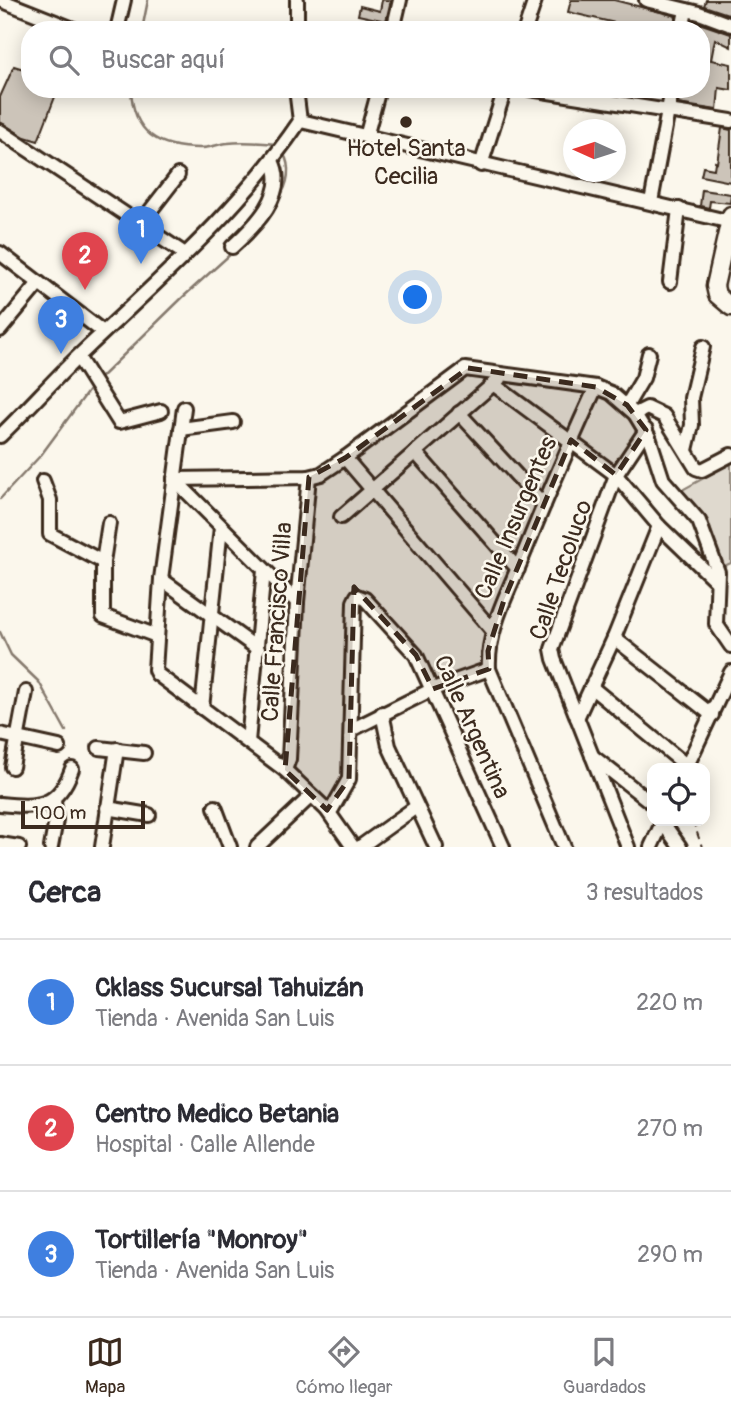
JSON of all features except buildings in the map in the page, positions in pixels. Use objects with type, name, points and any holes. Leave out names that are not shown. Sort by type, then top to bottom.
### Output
[{"type":"main road","points":[[730,219],[715,286],[717,295],[731,307]]},
{"type":"street","points":[[0,0],[53,21]]},
{"type":"street","points":[[119,21],[124,0]]},
{"type":"street","points":[[297,0],[297,21]]},
{"type":"street","points":[[395,21],[400,0]]},
{"type":"street","points":[[528,21],[535,0]]},
{"type":"street","points":[[646,0],[731,25]]},
{"type":"street","points":[[684,21],[686,10]]},
{"type":"street","points":[[2,430],[185,254],[274,160],[301,121],[297,98]]},
{"type":"street","points":[[366,137],[377,98]]},
{"type":"street","points":[[481,165],[502,98]]},
{"type":"street","points":[[586,98],[731,121]]},
{"type":"street","points":[[651,202],[670,98]]},
{"type":"street","points":[[301,121],[481,165],[730,219]]},
{"type":"street","points":[[0,131],[185,254]]},
{"type":"street","points":[[232,247],[245,236],[274,198],[277,171],[274,160]]},
{"type":"street","points":[[139,224],[178,175]]},
{"type":"street","points":[[670,282],[679,209]]},
{"type":"street","points":[[0,253],[103,332]]},
{"type":"street","points":[[0,330],[39,282]]},
{"type":"street","points":[[686,450],[692,425],[691,398],[703,347]]},
{"type":"street","points":[[631,409],[649,354]]},
{"type":"street","points":[[78,356],[119,422],[162,411]]},
{"type":"street","points":[[174,479],[309,477],[321,474],[465,369],[596,387],[611,393],[631,409],[646,430],[663,480],[699,521],[718,572],[716,624],[731,646]]},
{"type":"street","points":[[341,517],[505,373]]},
{"type":"street","points":[[493,384],[616,475],[659,526],[718,582]]},
{"type":"street","name":"Calle Insurgentes","points":[[489,669],[488,651],[493,631],[571,440],[596,387]]},
{"type":"street","points":[[184,408],[161,579],[157,674],[285,770],[327,810],[354,847]]},
{"type":"street","points":[[631,409],[647,408],[663,416],[696,468],[702,470],[731,455]]},
{"type":"street","points":[[459,414],[544,505]]},
{"type":"street","points":[[181,429],[233,422]]},
{"type":"street","name":"Calle Tecoluco","points":[[628,847],[552,649],[616,475],[646,430]]},
{"type":"street","points":[[416,453],[518,569]]},
{"type":"street","points":[[345,458],[493,631]]},
{"type":"street","name":"Calle Francisco Villa","points":[[285,770],[289,759],[297,602],[309,477]]},
{"type":"street","points":[[174,479],[297,602]]},
{"type":"street","points":[[43,481],[50,500],[50,534],[103,562]]},
{"type":"street","points":[[109,523],[103,562],[103,616],[157,636]]},
{"type":"street","points":[[577,718],[614,638],[659,526]]},
{"type":"street","points":[[202,708],[221,527]]},
{"type":"street","points":[[248,743],[264,570]]},
{"type":"street","points":[[161,579],[258,649]]},
{"type":"street","name":"Calle Argentina","points":[[351,730],[354,602],[357,596],[365,598],[416,655],[503,847]]},
{"type":"street","points":[[614,638],[712,715]]},
{"type":"street","points":[[327,810],[332,808],[349,779],[351,730],[433,690],[489,669],[564,847]]},
{"type":"street","points":[[689,763],[731,673]]},
{"type":"street","points":[[591,687],[682,763]]},
{"type":"street","points":[[12,767],[26,692]]},
{"type":"street","points":[[382,713],[389,746],[436,847]]},
{"type":"street","points":[[0,734],[59,747]]},
{"type":"street","points":[[99,748],[144,753]]},
{"type":"street","points":[[102,847],[117,749]]},
{"type":"street","points":[[592,756],[647,799]]},
{"type":"street","points":[[0,804],[29,807],[54,800],[66,786],[72,769]]},
{"type":"street","points":[[264,845],[311,796]]},
{"type":"street","points":[[51,847],[56,820],[54,800]]},
{"type":"street","points":[[215,807],[230,847]]},
{"type":"street","points":[[360,847],[416,807]]},
{"type":"street","points":[[107,808],[149,815]]},
{"type":"street","points":[[651,847],[661,826]]},
{"type":"street","points":[[666,826],[680,847]]},
{"type":"street","points":[[0,844],[19,847]]},
{"type":"path","points":[[696,826],[702,847]]},
{"type":"highlighted area","points":[[468,368],[596,387],[627,405],[646,430],[616,475],[571,440],[504,600],[488,651],[489,669],[433,689],[416,655],[354,587],[349,779],[327,810],[285,770],[309,477],[345,458]]},
{"type":"shaded area","points":[[731,463],[731,563],[722,567],[708,520],[682,490]]},
{"type":"waterway","points":[[144,21],[148,0]]},
{"type":"waterway","points":[[132,98],[137,117],[143,127],[160,141],[172,145],[200,148],[234,142],[277,144]]},
{"type":"waterway","points":[[279,198],[288,176],[283,153]]},
{"type":"waterway","points":[[99,379],[234,251]]},
{"type":"waterway","points":[[0,499],[41,455],[92,386]]},
{"type":"waterway","points":[[0,632],[11,655],[39,682],[66,731]]},
{"type":"place","name":"Hotel Santa Cecilia","points":[[406,122]]},
{"type":"place","name":"Cklass Sucursal Tahuizán","points":[[141,264]]},
{"type":"place","name":"Centro Medico Betania","points":[[85,290]]},
{"type":"place","name":"Tortillería \"Monroy\"","points":[[61,354]]}]
